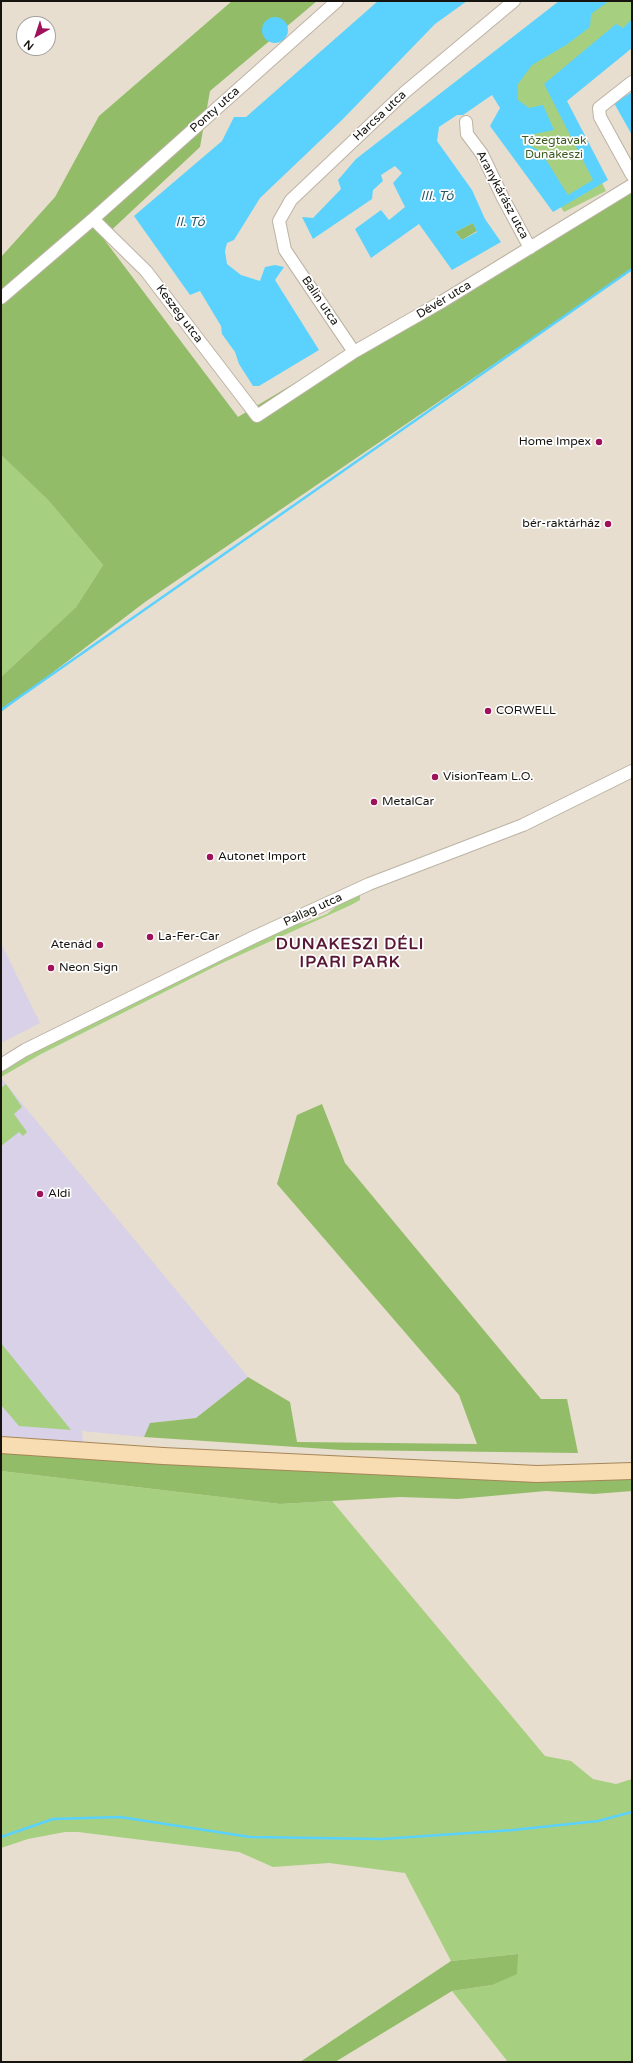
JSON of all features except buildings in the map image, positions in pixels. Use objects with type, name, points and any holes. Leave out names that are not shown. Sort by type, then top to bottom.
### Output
[{"type":"main road","points":[[3,1444],[163,1456],[530,1474],[632,1472]]},
{"type":"street","name":"Ponty utca","points":[[1,298],[94,219],[337,1]]},
{"type":"street","name":"Harcsa utca","points":[[285,250],[279,221],[292,200],[405,92],[514,1]]},
{"type":"street","points":[[632,82],[599,108],[600,118],[632,175]]},
{"type":"street","name":"Aranykárász utca","points":[[466,122],[466,134],[482,154],[503,198],[530,248]]},
{"type":"street","name":"Dévér utca","points":[[257,416],[354,352],[530,248],[632,185]]},
{"type":"street","name":"Keszeg utca","points":[[94,219],[146,271],[257,416]]},
{"type":"street","name":"Balin utca","points":[[285,250],[354,352]]},
{"type":"street","name":"Pallag utca","points":[[1,1064],[25,1050],[254,937],[369,884],[523,825],[632,771]]},
{"type":"shaded area","points":[[1,943],[40,1023],[1,1043]]},
{"type":"shaded area","points":[[1,1078],[248,1377],[196,1418],[151,1423],[144,1437],[82,1431],[84,1455],[1,1451]]},
{"type":"green space","points":[[232,1],[317,1],[210,91],[200,147],[103,238],[238,417],[632,181],[632,270],[145,602],[1,712],[1,677],[76,607],[103,565],[48,500],[1,455],[1,257],[55,197],[99,116]]},
{"type":"green space","name":"Tőzegtavak Dunakeszi","points":[[596,1],[632,1],[632,27],[554,86],[606,191],[564,212],[516,139],[499,74]]},
{"type":"green space","points":[[473,223],[477,231],[462,240],[455,232]]},
{"type":"green space","points":[[1,455],[48,500],[103,565],[76,607],[1,677]]},
{"type":"green space","points":[[360,895],[360,900],[351,905],[220,964],[41,1054],[1,1077],[1,1071],[50,1043],[285,927],[307,922],[327,914],[344,900]]},
{"type":"green space","points":[[6,1084],[22,1107],[14,1114],[27,1132],[23,1136],[19,1132],[1,1146],[1,1088]]},
{"type":"green space","points":[[322,1104],[345,1163],[541,1399],[567,1399],[578,1453],[342,1450],[144,1437],[150,1423],[196,1418],[248,1377],[290,1402],[297,1442],[477,1444],[459,1395],[277,1184],[297,1115]]},
{"type":"green space","points":[[1,1343],[71,1430],[19,1426],[1,1405]]},
{"type":"green space","points":[[1,1451],[632,1474],[632,1491],[594,1494],[546,1491],[458,1499],[400,1497],[280,1504],[1,1471]]},
{"type":"green space","points":[[1,1471],[280,1504],[332,1501],[545,1756],[571,1761],[593,1779],[616,1784],[632,1779],[632,2062],[508,2062],[452,1991],[492,1985],[518,1954],[451,1961],[405,1873],[329,1863],[273,1867],[239,1852],[78,1832],[65,1832],[28,1839],[1,1848]]},
{"type":"green space","points":[[518,1954],[517,1974],[492,1985],[452,1991],[335,2062],[300,2062],[451,1961]]},
{"type":"water","name":"II. Tó","points":[[378,1],[467,1],[435,24],[343,119],[260,198],[234,240],[227,243],[225,251],[227,264],[241,275],[260,281],[265,267],[275,265],[284,267],[275,280],[319,350],[259,386],[253,386],[239,364],[235,352],[222,334],[221,326],[200,291],[190,295],[134,216],[222,141],[234,117],[246,117]]},
{"type":"water","name":"III. Tó","points":[[559,1],[609,1],[591,14],[590,27],[566,45],[532,65],[518,84],[518,100],[529,108],[543,105],[554,130],[534,134],[526,143],[541,152],[568,195],[593,180],[544,84],[616,24],[623,28],[632,19],[632,48],[567,101],[608,180],[553,212],[490,126],[500,108],[492,95],[463,115],[457,115],[439,127],[437,141],[472,190],[485,219],[501,242],[452,270],[419,224],[371,258],[355,229],[381,210],[389,220],[405,207],[393,183],[402,173],[395,166],[381,175],[383,181],[373,190],[372,199],[313,239],[302,217],[313,218],[341,189],[338,180],[356,159]],"holes":[[[473,223],[477,232],[462,240],[455,232]]]},
{"type":"water","points":[[275,17],[284,21],[288,30],[284,39],[275,43],[266,39],[262,30],[266,21]]},
{"type":"water","points":[[632,92],[632,135],[614,103]]},
{"type":"waterway","points":[[1,710],[632,269]]},
{"type":"waterway","points":[[1,1837],[53,1819],[120,1817],[250,1837],[382,1839],[513,1830],[598,1821],[632,1812]]},
{"type":"place","name":"Home Impex","points":[[599,442]]},
{"type":"place","name":"bér-raktárház","points":[[608,524]]},
{"type":"place","name":"CORWELL","points":[[488,711]]},
{"type":"place","name":"VisionTeam L.O.","points":[[435,777]]},
{"type":"place","name":"MetalCar","points":[[374,802]]},
{"type":"place","name":"Autonet Import","points":[[210,857]]},
{"type":"place","name":"La-Fer-Car","points":[[150,937]]},
{"type":"place","name":"Atenád","points":[[100,945]]},
{"type":"place","name":"Neon Sign","points":[[51,968]]},
{"type":"place","name":"Aldi","points":[[40,1194]]},
{"type":"district","name":"DUNAKESZI DÉLI IPARI PARK","points":[[350,954]]}]
